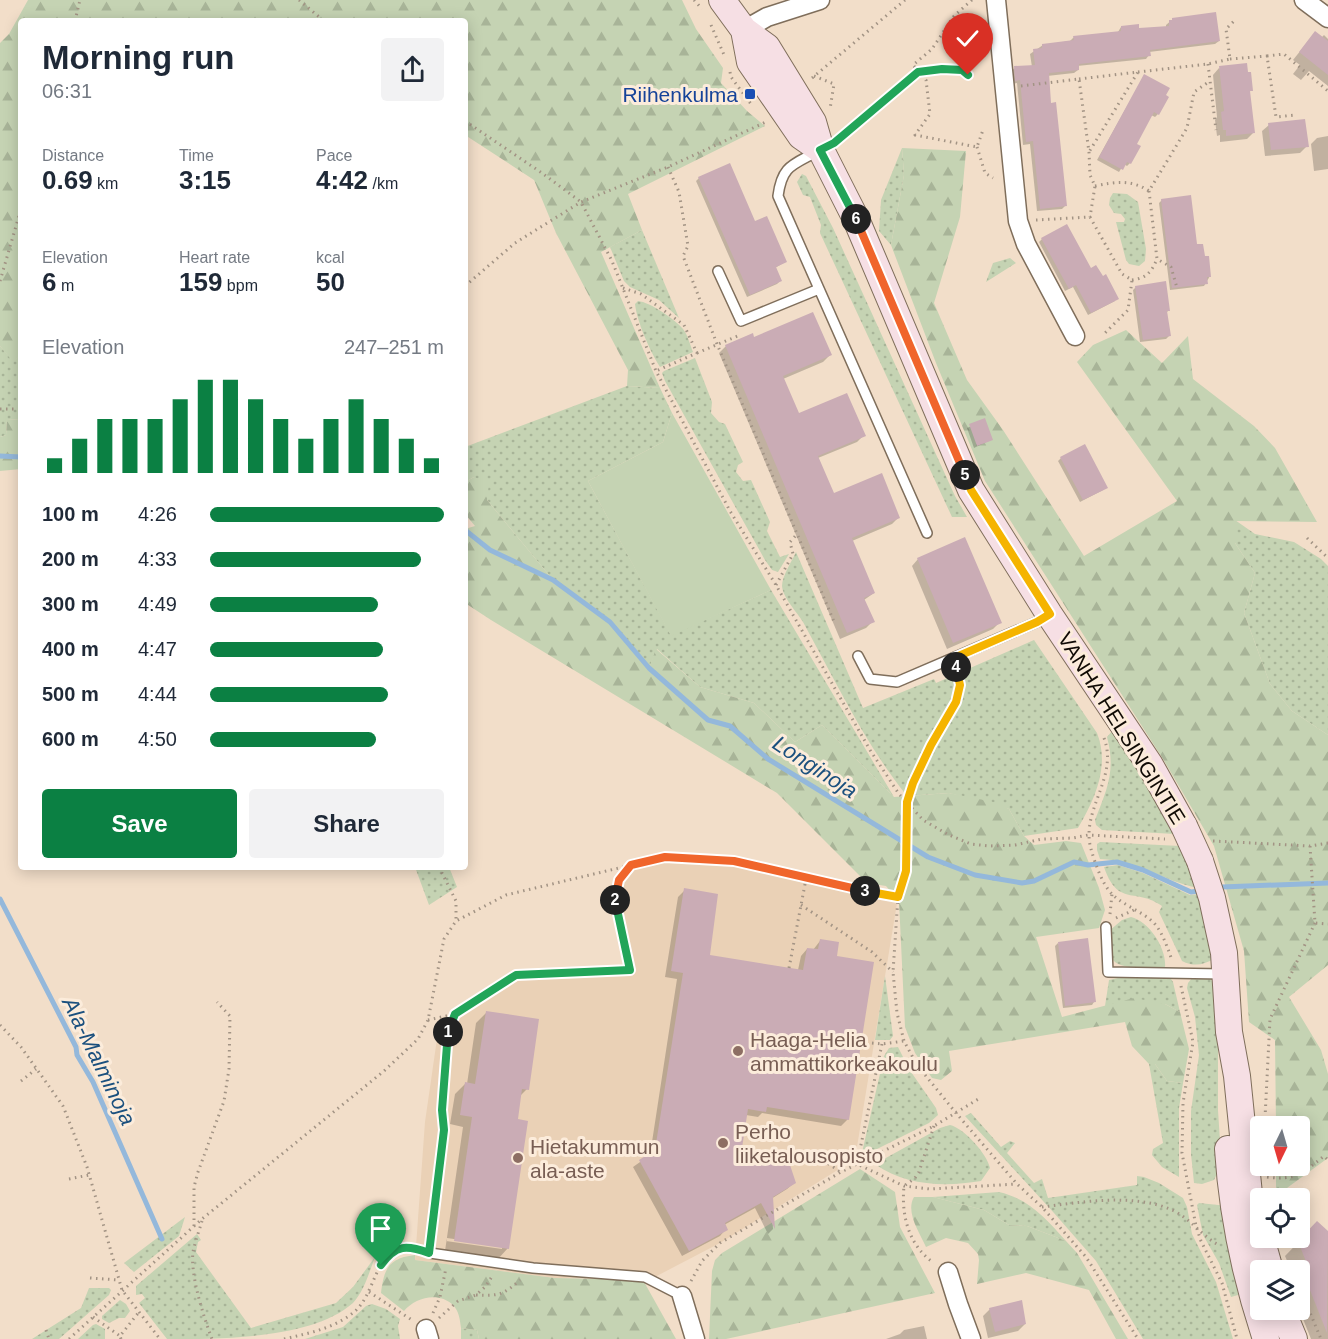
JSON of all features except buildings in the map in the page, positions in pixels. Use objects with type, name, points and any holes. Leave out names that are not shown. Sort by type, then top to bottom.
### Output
[{"type":"main road","name":"VANHA HELSINGINTIE","points":[[722,0],[744,30],[750,62],[801,136],[820,150],[856,219],[971,490],[1150,765],[1184,826],[1200,861],[1219,925],[1227,974],[1229,1032],[1237,1076],[1250,1198]]},
{"type":"main road","name":"VANHA HELSINGINTIE","points":[[1229,1032],[1223,1077],[1231,1193],[1241,1254],[1266,1339]]},
{"type":"main road","points":[[1286,1320],[1293,1339]]},
{"type":"street","points":[[744,30],[767,17],[820,0]]},
{"type":"street","points":[[996,0],[1018,221],[1026,244],[1075,336]]},
{"type":"street","points":[[1304,0],[1328,18]]},
{"type":"street","points":[[948,1272],[971,1339]]},
{"type":"street","points":[[682,1296],[695,1339]]},
{"type":"lane","points":[[820,150],[786,169],[780,178],[778,196],[927,533]]},
{"type":"lane","points":[[718,271],[741,321],[819,289]]},
{"type":"lane","points":[[858,656],[870,679],[897,682],[1037,622],[1050,614]]},
{"type":"lane","points":[[1106,927],[1108,972],[1227,974]]},
{"type":"lane","points":[[429,1253],[532,1268],[645,1277],[682,1296]]},
{"type":"path","points":[[76,18],[80,0]]},
{"type":"path","points":[[298,0],[320,18]]},
{"type":"path","points":[[808,81],[905,0]]},
{"type":"path","points":[[972,0],[954,16],[932,50],[913,65],[926,80],[930,114],[915,135],[977,147]]},
{"type":"path","points":[[1230,59],[1226,29],[1236,19]]},
{"type":"path","points":[[1003,88],[1284,54],[1328,91]]},
{"type":"path","points":[[1267,56],[1276,117],[1295,115]]},
{"type":"path","points":[[1208,64],[1216,130]]},
{"type":"path","points":[[820,150],[834,143],[918,72],[942,69],[962,70],[968,75]]},
{"type":"path","points":[[1089,152],[1138,72]]},
{"type":"path","points":[[814,76],[834,84],[830,111],[827,115]]},
{"type":"path","points":[[1079,80],[1090,175],[1095,186],[1090,217],[1122,274],[1132,280],[1145,278],[1153,269],[1157,259],[1149,191],[1187,128],[1194,92],[1210,81]]},
{"type":"path","points":[[468,283],[515,243],[581,202],[668,167],[770,119]]},
{"type":"path","points":[[468,123],[542,172],[581,202],[612,261],[656,371],[730,511],[776,585],[870,750],[899,794],[923,820],[971,844],[1015,845],[1042,839],[1088,835]]},
{"type":"path","points":[[982,130],[977,147],[985,173],[993,178]]},
{"type":"path","points":[[668,167],[679,192],[688,246],[682,256],[835,624]]},
{"type":"path","points":[[1095,186],[1122,181],[1140,185],[1149,191]]},
{"type":"path","points":[[1018,221],[1090,217]]},
{"type":"path","points":[[0,281],[18,218]]},
{"type":"path","points":[[0,256],[6,255]]},
{"type":"path","points":[[1157,259],[1171,267],[1178,288]]},
{"type":"path","points":[[1103,335],[1128,310],[1132,280]]},
{"type":"path","points":[[623,288],[641,294],[684,325],[697,353]]},
{"type":"path","points":[[656,371],[727,341]]},
{"type":"path","points":[[0,409],[18,409]]},
{"type":"path","points":[[776,585],[793,554],[790,542],[797,534]]},
{"type":"path","points":[[1307,538],[1328,558]]},
{"type":"path","points":[[954,658],[960,685],[956,702],[931,745],[913,783],[907,802],[906,871],[898,897],[893,972],[897,1013],[904,1041],[917,1065],[956,1113],[1017,1184],[1042,1207],[1086,1257],[1138,1339]]},
{"type":"path","points":[[1101,732],[1106,742],[1107,771],[1090,816],[1088,835],[1091,851],[1103,880],[1112,894],[1155,925],[1163,935],[1177,973],[1193,1042],[1183,1102],[1182,1153],[1196,1226],[1222,1283],[1237,1339]]},
{"type":"path","points":[[1265,1116],[1270,1019],[1315,923],[1310,846]]},
{"type":"path","points":[[69,1339],[202,1219],[384,1071],[418,1039],[428,1020],[444,939],[456,921],[506,895],[665,857],[734,861],[806,879],[898,897]]},
{"type":"path","points":[[428,1020],[455,1014],[516,975],[630,970],[614,898],[619,880],[631,865]]},
{"type":"path","points":[[440,870],[456,901],[456,921]]},
{"type":"path","points":[[789,968],[806,879]]},
{"type":"path","points":[[1106,927],[1111,911],[1112,894]]},
{"type":"path","points":[[801,905],[872,952],[893,972]]},
{"type":"path","points":[[1106,927],[1120,915],[1135,909]]},
{"type":"path","points":[[1315,923],[1328,924]]},
{"type":"path","points":[[194,1226],[194,1188],[224,1101],[228,1069],[231,1016],[217,1002]]},
{"type":"path","points":[[284,1339],[324,1329],[356,1310],[369,1292],[381,1265],[397,1248],[414,1248],[429,1253],[444,1130],[442,1110],[448,1034],[455,1014]]},
{"type":"path","points":[[0,1025],[21,1047],[63,1106],[89,1175],[123,1290],[160,1339]]},
{"type":"path","points":[[872,1043],[904,1041]]},
{"type":"path","points":[[857,1164],[882,1044]]},
{"type":"path","points":[[21,1082],[36,1068]]},
{"type":"path","points":[[682,1296],[702,1261],[720,1243],[841,1172],[934,1126],[980,1098]]},
{"type":"path","points":[[934,1126],[919,1172],[904,1186],[903,1199],[906,1226],[922,1255],[948,1272]]},
{"type":"path","points":[[1310,1167],[1324,1156],[1328,1160]]},
{"type":"path","points":[[818,1157],[841,1172]]},
{"type":"path","points":[[857,1164],[904,1186],[930,1189],[1017,1184]]},
{"type":"path","points":[[69,1179],[89,1175]]},
{"type":"path","points":[[1263,1176],[1285,1180],[1295,1176]]},
{"type":"path","points":[[1042,1207],[1108,1199],[1155,1205],[1173,1210],[1196,1226]]},
{"type":"path","points":[[202,1219],[193,1252],[193,1262],[201,1310],[212,1339]]},
{"type":"path","points":[[428,1334],[440,1297],[446,1269],[445,1256]]},
{"type":"path","points":[[476,1295],[504,1264]]},
{"type":"path","points":[[428,1334],[458,1300],[476,1295],[497,1296],[505,1293],[532,1268]]},
{"type":"path","points":[[90,1278],[119,1280]]},
{"type":"path","points":[[369,1292],[428,1334]]},
{"type":"path","points":[[1310,1311],[1322,1339]]},
{"type":"path","points":[[93,1317],[121,1337],[139,1312]]},
{"type":"path","points":[[46,1330],[49,1339]]},
{"type":"shaded area","points":[[665,857],[734,861],[806,879],[898,897],[856,1153],[852,1161],[720,1243],[651,1279],[555,1278],[415,1260],[425,1122],[440,1018],[455,1014],[516,975],[630,970],[614,898],[619,880],[631,865]]},
{"type":"green space","points":[[28,0],[682,0],[696,29],[723,68],[721,83],[747,111],[765,126],[628,194],[642,230],[601,252],[660,388],[627,386],[628,370],[556,233],[534,180],[468,137],[468,18],[18,18],[18,358],[13,362],[0,346],[0,43],[9,34]]},
{"type":"green space","points":[[902,148],[904,175],[891,245],[879,231],[881,200]]},
{"type":"green space","points":[[902,148],[966,151],[960,217],[934,303],[967,380],[1003,430],[1084,556],[1177,501],[1077,362],[1093,345],[1126,330],[1162,363],[1188,336],[1193,379],[1254,426],[1275,448],[1317,522],[1235,521],[1235,543],[1255,573],[1244,613],[1270,684],[1292,711],[1328,735],[1328,965],[1289,997],[1321,1050],[1328,1074],[1328,1158],[1310,1171],[1310,1116],[1276,1116],[1275,1040],[1249,1022],[1244,951],[1214,846],[1163,759],[985,481],[936,363],[891,245],[904,175]]},
{"type":"green space","points":[[802,174],[806,176],[833,228],[955,496],[967,517],[952,517],[820,233],[821,225],[810,197],[803,195],[797,182]]},
{"type":"green space","points":[[1113,193],[1127,194],[1138,202],[1146,249],[1145,261],[1139,266],[1129,264],[1126,260],[1116,222],[1124,222],[1125,219],[1121,214],[1114,213],[1109,205]]},
{"type":"green space","points":[[642,230],[679,318],[659,300],[630,287],[624,281],[610,247]]},
{"type":"green space","points":[[1010,258],[1016,263],[986,282],[993,263]]},
{"type":"green space","points":[[638,301],[656,308],[680,325],[693,352],[660,367],[641,328],[635,304]]},
{"type":"green space","points":[[0,346],[13,361],[18,357],[18,419],[7,420],[6,435],[0,437]]},
{"type":"green space","points":[[695,358],[712,402],[711,413],[719,422],[725,424],[743,462],[738,465],[736,472],[743,481],[751,480],[770,522],[767,531],[780,557],[789,554],[778,572],[772,570],[765,560],[665,381],[662,373],[664,371]]},
{"type":"green space","points":[[627,386],[660,388],[672,413],[663,442],[588,481],[671,635],[771,590],[894,797],[822,725],[795,742],[754,703],[700,687],[657,649],[649,668],[610,622],[553,580],[487,500],[474,477],[468,480],[468,446]]},
{"type":"green space","points":[[672,413],[771,590],[671,636],[588,481],[663,442]]},
{"type":"green space","points":[[18,419],[18,469],[0,471],[0,437],[6,435],[7,420]]},
{"type":"green space","points":[[474,477],[489,483],[487,500],[553,580],[610,622],[649,668],[656,649],[700,687],[754,703],[795,742],[822,725],[894,797],[949,793],[993,802],[1009,809],[1024,836],[1034,845],[1066,841],[1081,843],[1105,910],[1099,928],[1036,937],[1062,1017],[1134,998],[1165,1004],[1180,1012],[1189,1049],[1183,1083],[1167,1081],[1155,1064],[1149,1064],[1132,1046],[1125,1022],[949,1051],[952,1071],[941,1080],[932,1078],[915,1053],[905,1027],[899,901],[886,886],[867,883],[777,793],[468,605],[468,528],[475,526],[468,518],[468,480]]},
{"type":"green space","points":[[1235,520],[1255,534],[1294,542],[1328,566],[1328,735],[1292,711],[1270,684],[1244,613],[1255,573],[1235,543]]},
{"type":"green space","points":[[796,552],[863,708],[934,679],[936,683],[1034,640],[1097,733],[1101,745],[1099,782],[1078,828],[1024,836],[1009,809],[949,793],[907,796],[864,733],[803,622],[785,595],[782,582]]},
{"type":"green space","points":[[1113,730],[1145,778],[1175,834],[1102,830],[1096,825],[1095,820],[1109,780],[1111,760],[1107,737]]},
{"type":"green space","points":[[1100,842],[1180,846],[1198,888],[1126,863],[1100,859],[1097,844]]},
{"type":"green space","points":[[1118,865],[1143,873],[1190,895],[1200,894],[1214,959],[1198,965],[1182,961],[1159,912],[1162,906],[1144,898],[1128,895],[1115,888],[1109,880],[1104,867]]},
{"type":"green space","points":[[416,870],[450,870],[457,887],[429,905]]},
{"type":"green space","points":[[1131,917],[1144,924],[1156,937],[1163,952],[1165,967],[1130,967],[1113,960],[1109,931],[1122,920]]},
{"type":"green space","points":[[885,976],[893,1036],[890,1040],[875,1040]]},
{"type":"green space","points":[[1201,976],[1216,984],[1221,1157],[1221,1165],[1214,1180],[1202,1184],[1194,1183],[1191,1154],[1191,1111],[1199,1055],[1195,1017],[1187,988],[1192,978]]},
{"type":"green space","points":[[1161,977],[1171,979],[1173,982],[1180,1012],[1165,1004],[1105,1006],[1109,980]]},
{"type":"green space","points":[[898,1047],[909,1069],[936,1108],[938,1115],[929,1123],[861,1157],[884,1056],[889,1048]]},
{"type":"green space","points":[[1149,1064],[1155,1064],[1167,1081],[1183,1083],[1179,1108],[1179,1177],[1162,1167],[1152,1155],[1153,1149],[1163,1143]]},
{"type":"green space","points":[[971,1113],[1001,1147],[1010,1141],[1015,1143],[1007,1153],[1034,1183],[1042,1179],[1048,1198],[1137,1185],[1137,1176],[1159,1183],[1183,1198],[1192,1234],[1216,1282],[1233,1339],[1143,1339],[1096,1261],[965,1116]]},
{"type":"green space","points":[[950,1125],[968,1136],[988,1162],[990,1168],[981,1181],[939,1184],[912,1181],[875,1164],[940,1128]]},
{"type":"green space","points":[[860,1169],[895,1192],[900,1227],[935,1293],[726,1339],[709,1339],[712,1271],[715,1260],[722,1253]]},
{"type":"green space","points":[[1276,1176],[1303,1176],[1287,1188],[1276,1188]]},
{"type":"green space","points":[[999,1192],[1028,1205],[1066,1241],[1027,1226],[1009,1225],[984,1210],[933,1197]]},
{"type":"green space","points":[[914,1197],[933,1197],[984,1210],[1009,1225],[1027,1226],[1066,1241],[1077,1253],[1128,1339],[1116,1339],[1089,1290],[1026,1273],[977,1284],[978,1254],[968,1243],[946,1238],[926,1247],[912,1216]]},
{"type":"green space","points":[[1199,1203],[1228,1206],[1238,1295],[1231,1297],[1219,1263],[1203,1235],[1197,1205]]},
{"type":"green space","points":[[185,1217],[179,1236],[134,1272],[124,1263]]},
{"type":"green space","points":[[197,1234],[201,1240],[198,1242],[196,1252],[251,1328],[336,1303],[353,1287],[375,1257],[363,1287],[353,1303],[336,1315],[315,1324],[291,1330],[240,1337],[167,1339],[139,1303],[145,1298],[142,1294],[136,1295],[136,1286]]},
{"type":"green space","points":[[415,1255],[415,1260],[555,1278],[643,1280],[676,1339],[479,1339],[477,1330],[461,1328],[457,1310],[441,1298],[420,1300],[404,1311],[381,1293],[389,1266],[406,1256]]},
{"type":"green space","points":[[89,1288],[109,1288],[111,1290],[109,1295],[59,1339],[32,1339],[81,1308]]},
{"type":"green space","points":[[120,1300],[130,1311],[125,1318],[109,1323],[102,1319],[102,1316]]},
{"type":"green space","points":[[372,1304],[386,1309],[400,1319],[398,1326],[400,1339],[305,1339],[343,1327],[366,1306]]},
{"type":"green space","points":[[96,1324],[105,1329],[105,1339],[78,1339],[93,1325]]},
{"type":"green space","points":[[461,1328],[477,1330],[479,1339],[461,1339]]},
{"type":"waterway","name":"Longinoja","points":[[0,456],[18,457]]},
{"type":"waterway","name":"Longinoja","points":[[468,532],[490,550],[553,580],[610,622],[649,668],[708,720],[730,726],[768,759],[928,857],[975,875],[1022,883],[1034,881],[1074,862],[1088,865],[1117,862],[1143,870],[1191,892],[1199,891]]},
{"type":"waterway","name":"Longinoja","points":[[1222,887],[1328,883]]},
{"type":"waterway","name":"Ala-Malminoja","points":[[0,899],[76,1047],[77,1055],[93,1082],[162,1239]]},
{"type":"place","name":"Riihenkulma","points":[[750,94]]},
{"type":"place","name":"Haaga-Helia ammattikorkeakoulu","points":[[738,1051]]},
{"type":"place","name":"Perho liiketalousopisto","points":[[723,1143]]},
{"type":"place","name":"Hietakummun ala-aste","points":[[518,1158]]},
{"type":"route","points":[[381,1265],[397,1248],[414,1248],[429,1253],[444,1130],[442,1110],[448,1034],[455,1014],[516,975],[630,970],[614,898],[619,880],[631,865],[665,857],[734,861],[806,879],[898,897],[906,871],[907,802],[913,783],[931,745],[956,702],[960,685],[954,658],[1037,622],[1050,614],[971,490],[856,219],[820,150],[834,143],[918,72],[942,69],[962,70],[968,75]]}]
